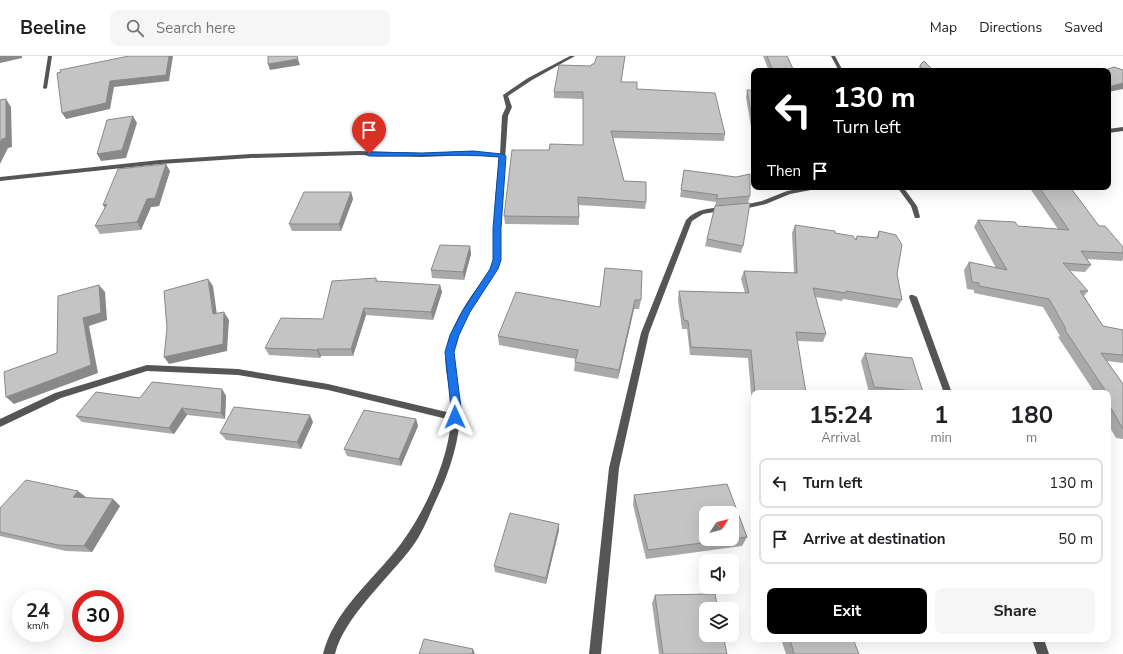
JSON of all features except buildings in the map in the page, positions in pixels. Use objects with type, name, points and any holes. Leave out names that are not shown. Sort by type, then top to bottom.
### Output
[{"type":"street","points":[[45,88],[50,56]]},
{"type":"street","points":[[329,654],[329,646],[342,624],[392,565],[416,531],[442,477],[452,443],[456,408],[450,352],[457,329],[494,269],[497,260],[497,228],[505,116],[509,107],[505,96],[530,79],[573,56]]},
{"type":"street","points":[[833,56],[839,68]]},
{"type":"street","points":[[1111,131],[1123,129]]},
{"type":"street","points":[[0,179],[160,162],[251,156],[473,153],[502,156]]},
{"type":"street","points":[[595,654],[614,468],[643,340],[689,220],[695,214],[705,211],[748,207],[764,203],[789,192],[802,190]]},
{"type":"street","points":[[902,190],[914,206],[917,217]]},
{"type":"street","points":[[913,297],[947,390]]},
{"type":"street","points":[[0,424],[58,395],[147,368],[245,373],[328,387],[455,417]]},
{"type":"street","points":[[1039,642],[1043,654]]},
{"type":"route","points":[[369,154],[422,155],[473,153],[502,156],[497,228],[497,260],[494,269],[466,312],[454,335],[450,352],[456,408],[455,417]]}]
